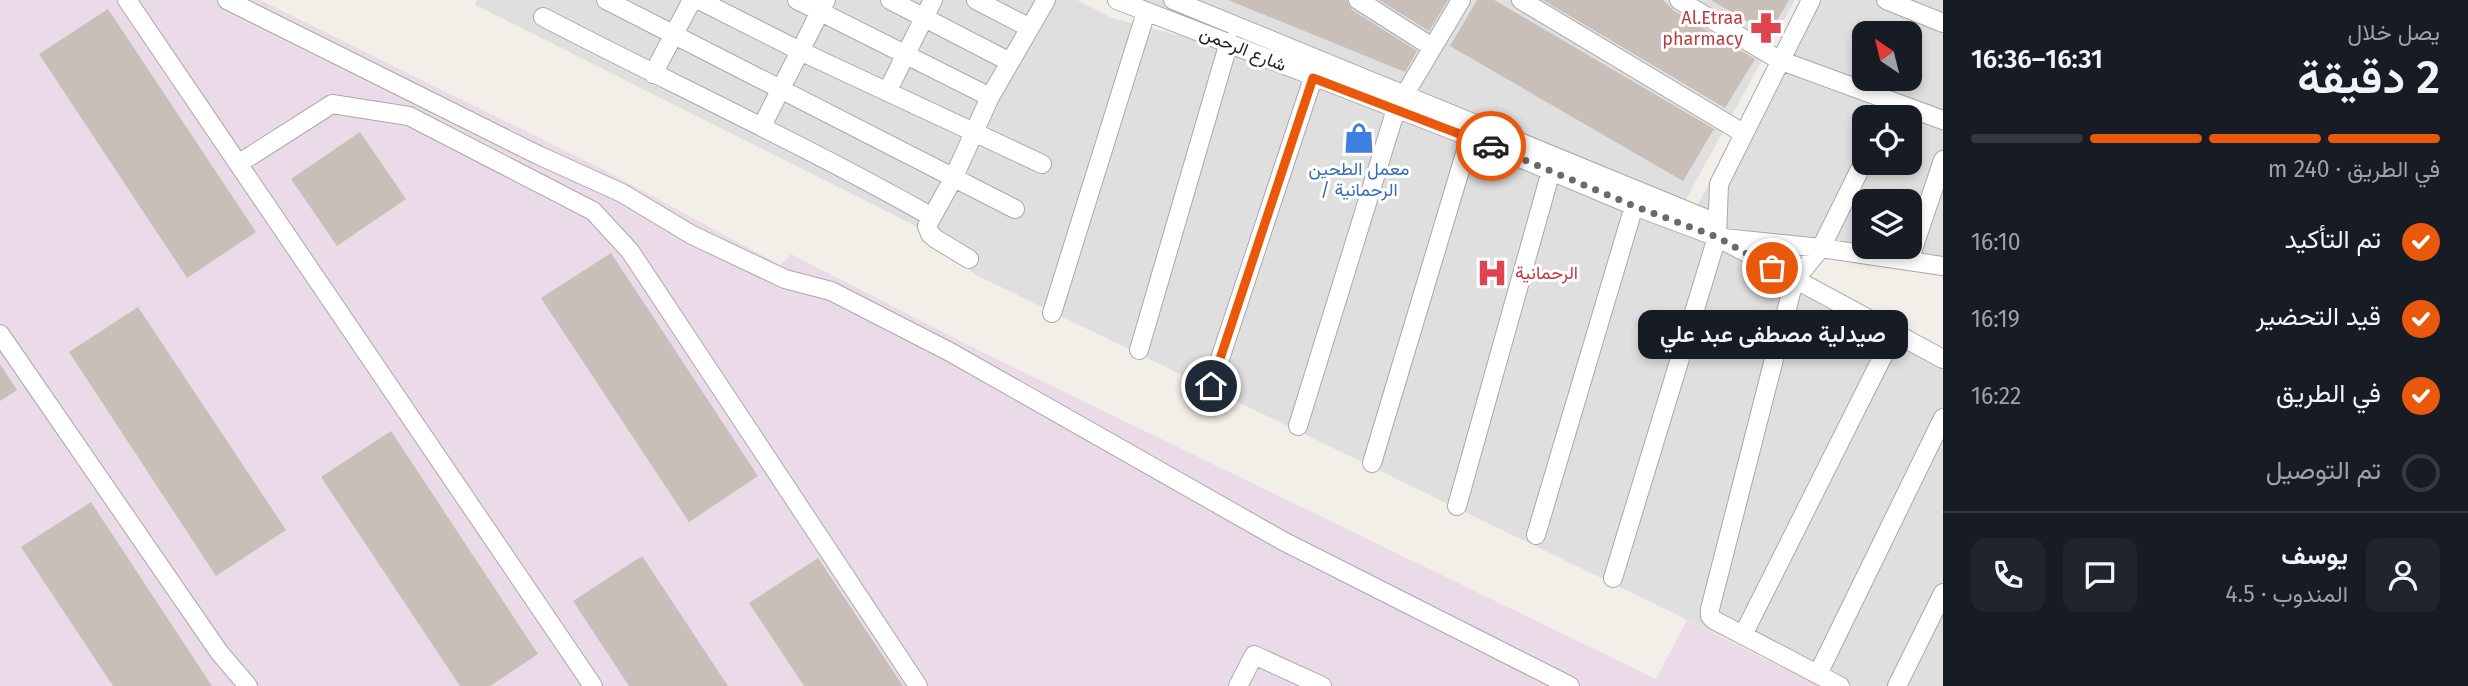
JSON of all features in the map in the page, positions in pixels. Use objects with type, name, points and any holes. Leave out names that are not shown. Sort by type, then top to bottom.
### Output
[{"type":"street","points":[[127,0],[593,686]]},
{"type":"street","points":[[228,0],[538,155],[622,193],[692,235],[785,279],[831,291],[902,327],[1283,541],[1570,686]]},
{"type":"street","points":[[607,0],[1015,209]]},
{"type":"street","points":[[653,74],[692,0]]},
{"type":"street","points":[[699,0],[800,51],[1042,164]]},
{"type":"street","points":[[797,0],[823,6],[907,55],[990,97]]},
{"type":"street","points":[[890,0],[1010,62]]},
{"type":"street","points":[[887,92],[933,0]]},
{"type":"street","points":[[976,0],[1030,28]]},
{"type":"street","points":[[969,259],[930,234],[927,226],[953,179],[990,97],[1046,0]]},
{"type":"street","name":"شارع الرحمن","points":[[1116,0],[1229,42],[1313,78],[1400,102],[1470,137],[1634,206],[1717,230],[1794,281],[1943,359]]},
{"type":"street","points":[[1173,0],[1400,102],[1717,230],[1943,266]]},
{"type":"street","points":[[1358,0],[1432,47]]},
{"type":"street","points":[[1297,426],[1400,102],[1461,0]]},
{"type":"street","points":[[1521,0],[1743,133]]},
{"type":"street","points":[[1679,0],[1779,60],[1880,105]]},
{"type":"street","points":[[1613,578],[1717,230],[1719,184],[1811,0]]},
{"type":"street","points":[[1886,0],[1943,23]]},
{"type":"street","points":[[762,126],[823,6]]},
{"type":"street","points":[[1052,313],[1146,12]]},
{"type":"street","points":[[543,17],[762,126],[932,217]]},
{"type":"street","points":[[1139,350],[1229,42]]},
{"type":"street","points":[[1211,386],[1313,78]]},
{"type":"street","points":[[238,164],[332,104],[409,116],[593,211],[630,251],[918,686]]},
{"type":"street","points":[[1922,116],[1943,120]]},
{"type":"street","points":[[1372,463],[1470,137]]},
{"type":"street","points":[[1909,261],[1943,160]]},
{"type":"street","points":[[1457,506],[1551,171]]},
{"type":"street","points":[[1840,686],[1714,620],[1710,616],[1710,609],[1794,281],[1821,248],[1857,175]]},
{"type":"street","points":[[1536,535],[1634,206]]},
{"type":"street","points":[[0,334],[219,652],[248,686]]},
{"type":"street","points":[[1743,635],[1894,334]]},
{"type":"street","points":[[1818,674],[1943,418]]},
{"type":"street","points":[[1897,686],[1943,593]]},
{"type":"street","points":[[1238,686],[1254,655],[1322,686]]},
{"type":"shaded area","points":[[0,0],[260,0],[606,171],[780,265],[791,254],[974,348],[1656,679],[1687,620],[1820,686],[0,686]]},
{"type":"shaded area","points":[[477,0],[1077,0],[1112,18],[1231,49],[1681,229],[1943,369],[1943,686],[1824,686],[976,275],[912,224],[475,5]]},
{"type":"shaded area","points":[[1130,0],[1795,0],[1679,212]]},
{"type":"shaded area","points":[[1806,0],[1943,0],[1943,262],[1922,259],[1922,189],[1852,189],[1852,247],[1689,221]]},
{"type":"building","points":[[1228,0],[1347,0],[1352,10],[1417,51],[1405,72]]},
{"type":"building","points":[[1379,0],[1448,0],[1429,31]]},
{"type":"building","points":[[1477,0],[1494,0],[1714,129],[1683,181],[1450,46]]},
{"type":"building","points":[[1543,0],[1663,0],[1673,10],[1755,59],[1725,108]]},
{"type":"building","points":[[1711,0],[1789,0],[1769,34]]},
{"type":"building","points":[[108,9],[256,232],[187,278],[39,54]]},
{"type":"building","points":[[360,132],[406,199],[337,246],[291,179]]},
{"type":"building","points":[[611,253],[758,476],[689,522],[541,298]]},
{"type":"building","points":[[138,307],[286,530],[216,576],[69,352]]},
{"type":"building","points":[[0,364],[17,390],[0,401]]},
{"type":"building","points":[[391,431],[538,654],[490,686],[460,686],[321,477]]},
{"type":"building","points":[[91,502],[212,686],[113,686],[21,547]]},
{"type":"building","points":[[642,556],[728,686],[629,686],[573,601]]},
{"type":"building","points":[[818,558],[903,686],[804,686],[749,603]]},
{"type":"way so far","points":[[1491,146],[1634,206],[1717,237],[1772,268]]},
{"type":"place","name":"Al.Etraa pharmacy","points":[[1766,28]]},
{"type":"place","name":"معمل الطحين / الرحمانية","points":[[1359,138]]},
{"type":"place","name":"صيدلية مصطفى عبد علي","points":[[1772,268]]},
{"type":"place","name":"الرحمانية","points":[[1492,273]]},
{"type":"route","points":[[1211,386],[1313,78],[1491,146]]}]
